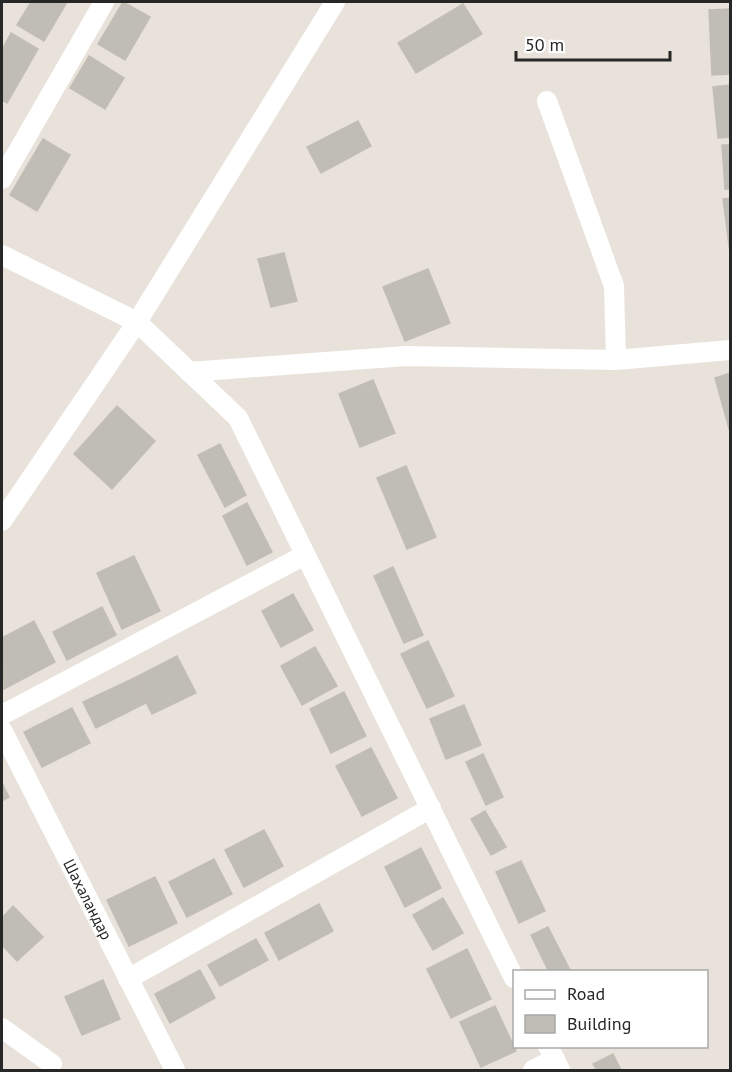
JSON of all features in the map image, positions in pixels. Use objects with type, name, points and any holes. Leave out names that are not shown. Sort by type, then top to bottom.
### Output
[{"type":"street","points":[[2,179],[104,2]]},
{"type":"street","points":[[2,521],[137,322],[336,2]]},
{"type":"street","points":[[548,101],[614,286],[616,360]]},
{"type":"street","points":[[2,255],[137,322],[238,418],[513,976]]},
{"type":"street","points":[[189,372],[406,356],[616,360],[730,350]]},
{"type":"street","points":[[2,715],[305,555]]},
{"type":"street","name":"Шахаландар","points":[[2,730],[175,1071]]},
{"type":"street","points":[[128,978],[431,808]]},
{"type":"street","points":[[2,1028],[52,1064]]},
{"type":"street","points":[[533,1071],[554,1059]]},
{"type":"building","points":[[31,2],[67,2],[44,41],[17,25]]},
{"type":"building","points":[[123,2],[150,17],[125,60],[98,44]]},
{"type":"building","points":[[463,4],[482,34],[416,73],[398,43]]},
{"type":"building","points":[[730,9],[730,74],[712,75],[709,10]]},
{"type":"building","points":[[11,33],[38,49],[7,103],[2,100],[2,50]]},
{"type":"building","points":[[89,56],[124,78],[105,109],[70,88]]},
{"type":"building","points":[[730,85],[730,137],[718,138],[713,87]]},
{"type":"building","points":[[358,121],[371,146],[321,173],[307,147]]},
{"type":"building","points":[[43,139],[70,155],[37,211],[10,195]]},
{"type":"building","points":[[722,145],[730,145],[730,189],[725,189]]},
{"type":"building","points":[[730,198],[730,253],[723,199]]},
{"type":"building","points":[[284,253],[297,301],[271,307],[258,259]]},
{"type":"building","points":[[428,269],[450,323],[405,341],[383,287]]},
{"type":"building","points":[[730,373],[730,432],[715,378]]},
{"type":"building","points":[[373,380],[395,433],[360,447],[339,394]]},
{"type":"building","points":[[117,406],[155,441],[112,489],[74,454]]},
{"type":"building","points":[[220,444],[246,495],[225,507],[198,455]]},
{"type":"building","points":[[406,466],[436,537],[407,549],[377,478]]},
{"type":"building","points":[[247,503],[272,552],[247,565],[223,516]]},
{"type":"building","points":[[134,556],[160,611],[122,629],[97,573]]},
{"type":"building","points":[[393,567],[423,635],[404,643],[374,576]]},
{"type":"building","points":[[293,594],[313,630],[281,647],[262,611]]},
{"type":"building","points":[[102,607],[116,635],[67,660],[53,632]]},
{"type":"building","points":[[34,621],[55,662],[4,689],[2,638]]},
{"type":"building","points":[[428,641],[454,696],[427,708],[401,654]]},
{"type":"building","points":[[315,647],[337,686],[302,705],[281,666]]},
{"type":"building","points":[[177,656],[196,693],[152,714],[134,678]]},
{"type":"building","points":[[134,678],[146,703],[96,728],[83,702]]},
{"type":"building","points":[[344,692],[366,736],[331,753],[310,709]]},
{"type":"building","points":[[464,705],[481,745],[446,759],[430,719]]},
{"type":"building","points":[[72,708],[90,743],[42,767],[24,732]]},
{"type":"building","points":[[371,748],[397,798],[362,816],[336,766]]},
{"type":"building","points":[[483,754],[503,797],[486,805],[466,762]]},
{"type":"building","points":[[2,783],[9,797],[2,801]]},
{"type":"building","points":[[485,811],[506,847],[491,855],[471,819]]},
{"type":"building","points":[[264,830],[283,866],[244,887],[225,850]]},
{"type":"building","points":[[421,848],[441,888],[405,907],[385,867]]},
{"type":"building","points":[[214,859],[232,894],[187,917],[169,882]]},
{"type":"building","points":[[521,861],[545,911],[519,923],[496,872]]},
{"type":"building","points":[[155,877],[177,923],[129,946],[107,900]]},
{"type":"building","points":[[443,898],[463,933],[433,950],[413,915]]},
{"type":"building","points":[[319,904],[333,931],[279,960],[265,933]]},
{"type":"building","points":[[13,906],[43,937],[17,961],[2,945],[2,918]]},
{"type":"building","points":[[548,927],[570,970],[548,970],[531,935]]},
{"type":"building","points":[[256,939],[268,960],[220,986],[208,965]]},
{"type":"building","points":[[467,949],[491,999],[451,1018],[427,969]]},
{"type":"building","points":[[200,970],[215,998],[170,1023],[155,994]]},
{"type":"building","points":[[103,980],[120,1019],[82,1035],[65,997]]},
{"type":"building","points":[[495,1006],[516,1051],[481,1067],[460,1022]]},
{"type":"building","points":[[613,1054],[621,1070],[597,1070],[593,1064]]}]
